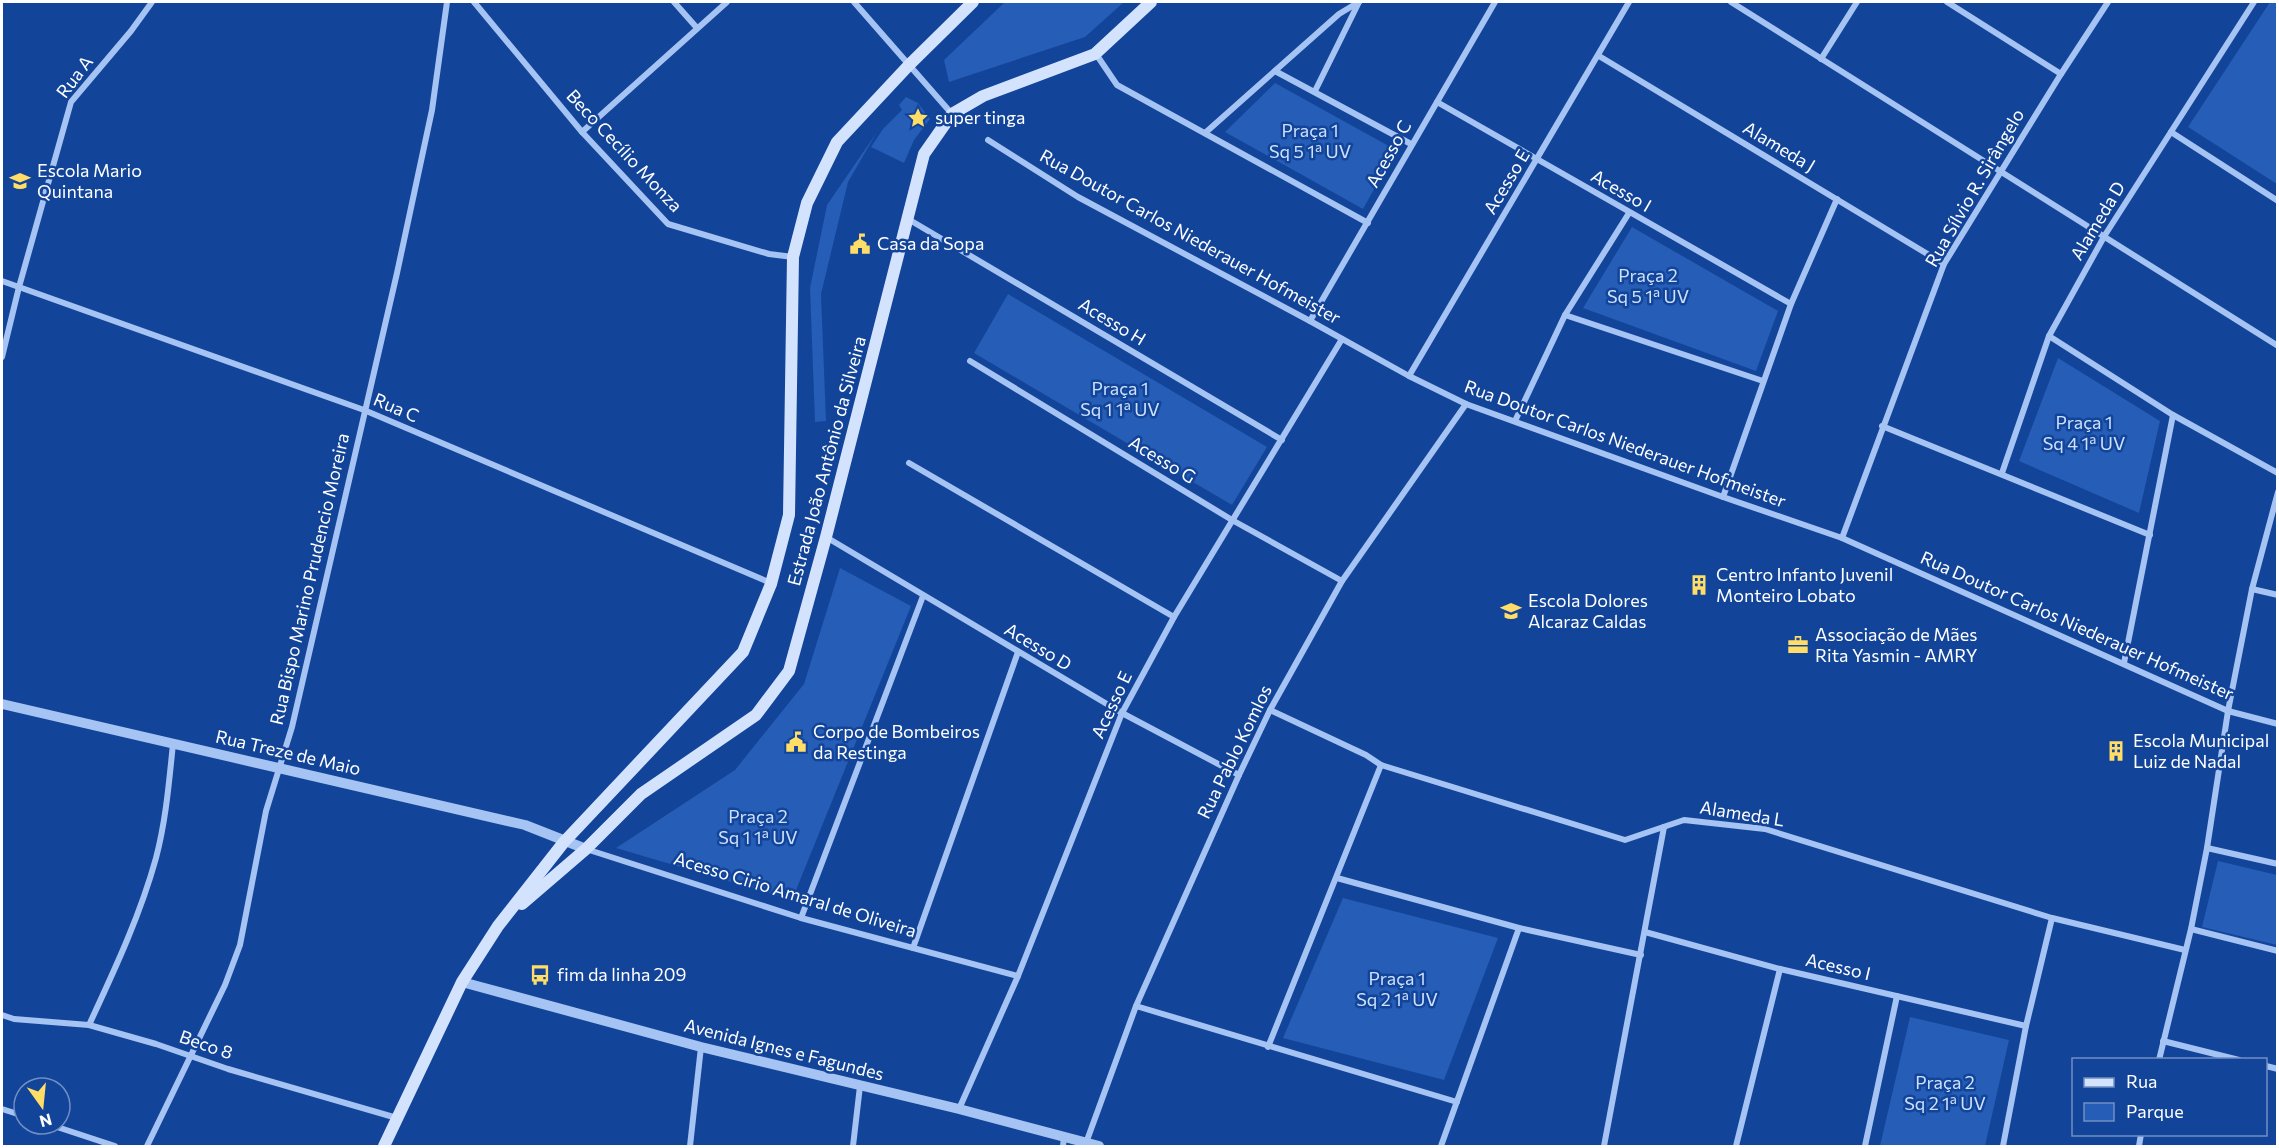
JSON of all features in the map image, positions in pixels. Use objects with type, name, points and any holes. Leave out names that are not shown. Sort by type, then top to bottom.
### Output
[{"type":"main road","name":"Estrada João Antônio da Silveira","points":[[384,1146],[462,982],[498,926],[564,842],[743,652],[771,584],[789,515],[793,257],[807,203],[837,142],[909,65],[973,2]]},
{"type":"main road","name":"Estrada João Antônio da Silveira","points":[[498,926],[586,849],[641,794],[756,716],[789,671],[826,537],[924,154],[952,114],[983,96],[1095,54],[1151,2]]},
{"type":"street","name":"Rua A","points":[[2,357],[19,287],[71,102],[131,32],[152,2]]},
{"type":"street","name":"Rua Bispo Marino Prudencio Moreira","points":[[147,1146],[225,985],[240,945],[264,820],[292,727],[364,410],[392,299],[432,110],[447,2]]},
{"type":"street","name":"Beco Cecílio Monza","points":[[474,2],[582,132],[668,224],[769,255],[793,257]]},
{"type":"street","points":[[674,2],[698,28]]},
{"type":"street","points":[[582,132],[727,2]]},
{"type":"street","points":[[854,2],[952,114]]},
{"type":"street","points":[[1205,133],[1339,14],[1360,2]]},
{"type":"street","points":[[1315,91],[1360,2]]},
{"type":"street","name":"Acesso C","points":[[1310,321],[1495,2]]},
{"type":"street","name":"Acesso E","points":[[1409,376],[1629,2]]},
{"type":"street","points":[[1731,2],[2105,235],[2277,346]]},
{"type":"street","points":[[1821,59],[1857,2]]},
{"type":"street","points":[[1947,2],[1959,4],[2061,74]]},
{"type":"street","name":"Rua Sílvio R. Sirângelo","points":[[1842,538],[1944,264],[2000,171],[2108,2]]},
{"type":"street","name":"Alameda D","points":[[2002,473],[2049,336],[2105,235],[2254,2]]},
{"type":"street","points":[[1095,54],[1117,85],[1368,223]]},
{"type":"street","name":"Alameda J","points":[[1599,56],[1944,264]]},
{"type":"street","points":[[1275,71],[1412,144]]},
{"type":"street","name":"Acesso I","points":[[1437,102],[1791,304]]},
{"type":"street","points":[[2171,132],[2277,201]]},
{"type":"street","name":"Rua Doutor Carlos Niederauer Hofmeister","points":[[988,140],[1078,197],[1409,376],[1466,404],[1842,538],[2228,711],[2277,724]]},
{"type":"street","points":[[1723,497],[1791,304],[1837,199]]},
{"type":"street","points":[[1515,420],[1565,315],[1629,213]]},
{"type":"street","name":"Acesso H","points":[[908,219],[1282,440]]},
{"type":"street","name":"Rua C","points":[[2,280],[364,410],[771,584]]},
{"type":"street","points":[[1565,315],[1763,381]]},
{"type":"street","points":[[2049,336],[2173,415],[2277,473]]},
{"type":"street","name":"Acesso E","points":[[959,1109],[1018,976],[1122,713],[1174,617],[1342,339]]},
{"type":"street","name":"Acesso G","points":[[970,360],[1232,520],[1342,581]]},
{"type":"street","name":"Rua Pablo Komlos","points":[[1086,1143],[1136,1006],[1270,710],[1342,581],[1466,404]]},
{"type":"street","points":[[2124,663],[2173,415]]},
{"type":"street","points":[[1882,426],[2150,535]]},
{"type":"street","points":[[909,463],[1174,617]]},
{"type":"street","points":[[2159,1058],[2191,929],[2207,848],[2228,711],[2252,589],[2277,492]]},
{"type":"street","name":"Acesso D","points":[[826,537],[1122,713],[1239,775]]},
{"type":"street","points":[[2252,589],[2277,595]]},
{"type":"street","points":[[801,918],[923,596]]},
{"type":"street","points":[[913,948],[1018,652]]},
{"type":"street","name":"Rua Treze de Maio","points":[[2,704],[525,825],[564,842]]},
{"type":"street","name":"Alameda L","points":[[1270,710],[1366,755],[1381,765],[1625,840],[1684,820],[1765,830],[2052,918],[2185,950]]},
{"type":"street","points":[[89,1025],[124,949],[156,858],[165,810],[173,744]]},
{"type":"street","points":[[1268,1047],[1381,765]]},
{"type":"street","points":[[1604,1146],[1664,827]]},
{"type":"street","name":"Acesso Cirio Amaral de Oliveira","points":[[564,842],[801,918],[1018,976]]},
{"type":"street","points":[[2207,848],[2277,864]]},
{"type":"street","points":[[1337,878],[1519,928],[1641,955]]},
{"type":"street","points":[[2003,1146],[2026,1026],[2052,918]]},
{"type":"street","points":[[1442,1146],[1519,928]]},
{"type":"street","points":[[2191,929],[2277,951]]},
{"type":"street","name":"Acesso I","points":[[1645,932],[1780,969],[2026,1026]]},
{"type":"street","points":[[1736,1146],[1780,969]]},
{"type":"street","name":"Avenida Ignes e Fagundes","points":[[462,982],[701,1047],[959,1109],[1063,1142],[1099,1146]]},
{"type":"street","points":[[1864,1146],[1897,996]]},
{"type":"street","points":[[1136,1006],[1457,1102]]},
{"type":"street","name":"Beco 8","points":[[2,1015],[14,1019],[89,1025],[228,1069],[398,1118]]},
{"type":"street","points":[[2163,1041],[2235,1058]]},
{"type":"street","points":[[690,1146],[701,1047]]},
{"type":"street","points":[[853,1146],[860,1086]]},
{"type":"street","points":[[72,1132],[115,1146]]},
{"type":"green space","points":[[1005,2],[1124,2],[1085,37],[949,82],[944,60]]},
{"type":"green space","points":[[2270,2],[2278,2],[2277,184],[2188,127]]},
{"type":"green space","name":"Praça 1 Sq 5 1ª UV","points":[[1275,83],[1396,150],[1363,209],[1225,132]]},
{"type":"green space","points":[[906,97],[918,103],[930,119],[914,140],[904,163],[871,147],[883,129],[902,110],[899,105]]},
{"type":"green space","points":[[877,132],[848,182],[821,294],[826,421],[815,422],[810,288],[827,205]]},
{"type":"green space","name":"Praça 2 Sq 5 1ª UV","points":[[1632,227],[1778,311],[1756,371],[1583,308]]},
{"type":"green space","name":"Praça 1 Sq 1 1ª UV","points":[[1008,294],[1267,447],[1232,505],[974,353]]},
{"type":"green space","name":"Praça 1 Sq 4 1ª UV","points":[[2058,358],[2160,421],[2139,513],[2019,461]]},
{"type":"green space","name":"Praça 2 Sq 1 1ª UV","points":[[840,568],[911,606],[792,900],[616,848],[735,770],[804,684]]},
{"type":"green space","points":[[2218,861],[2277,875],[2277,945],[2202,927]]},
{"type":"green space","name":"Praça 1 Sq 2 1ª UV","points":[[1343,898],[1498,938],[1444,1080],[1283,1038]]},
{"type":"green space","name":"Praça 2 Sq 2 1ª UV","points":[[1910,1017],[2009,1040],[1985,1146],[1880,1146]]},
{"type":"place","name":"super tinga","points":[[918,118]]},
{"type":"place","name":"Escola Mario Quintana","points":[[20,181]]},
{"type":"place","name":"Casa da Sopa","points":[[860,244]]},
{"type":"place","name":"Centro Infanto Juvenil Monteiro Lobato","points":[[1699,585]]},
{"type":"place","name":"Escola Dolores Alcaraz Caldas","points":[[1511,611]]},
{"type":"place","name":"Associação de Mães Rita Yasmin - AMRY","points":[[1798,645]]},
{"type":"place","name":"Corpo de Bombeiros da Restinga","points":[[796,742]]},
{"type":"place","name":"Escola Municipal Luiz de Nadal","points":[[2116,751]]},
{"type":"place","name":"fim da linha 209","points":[[540,975]]}]
